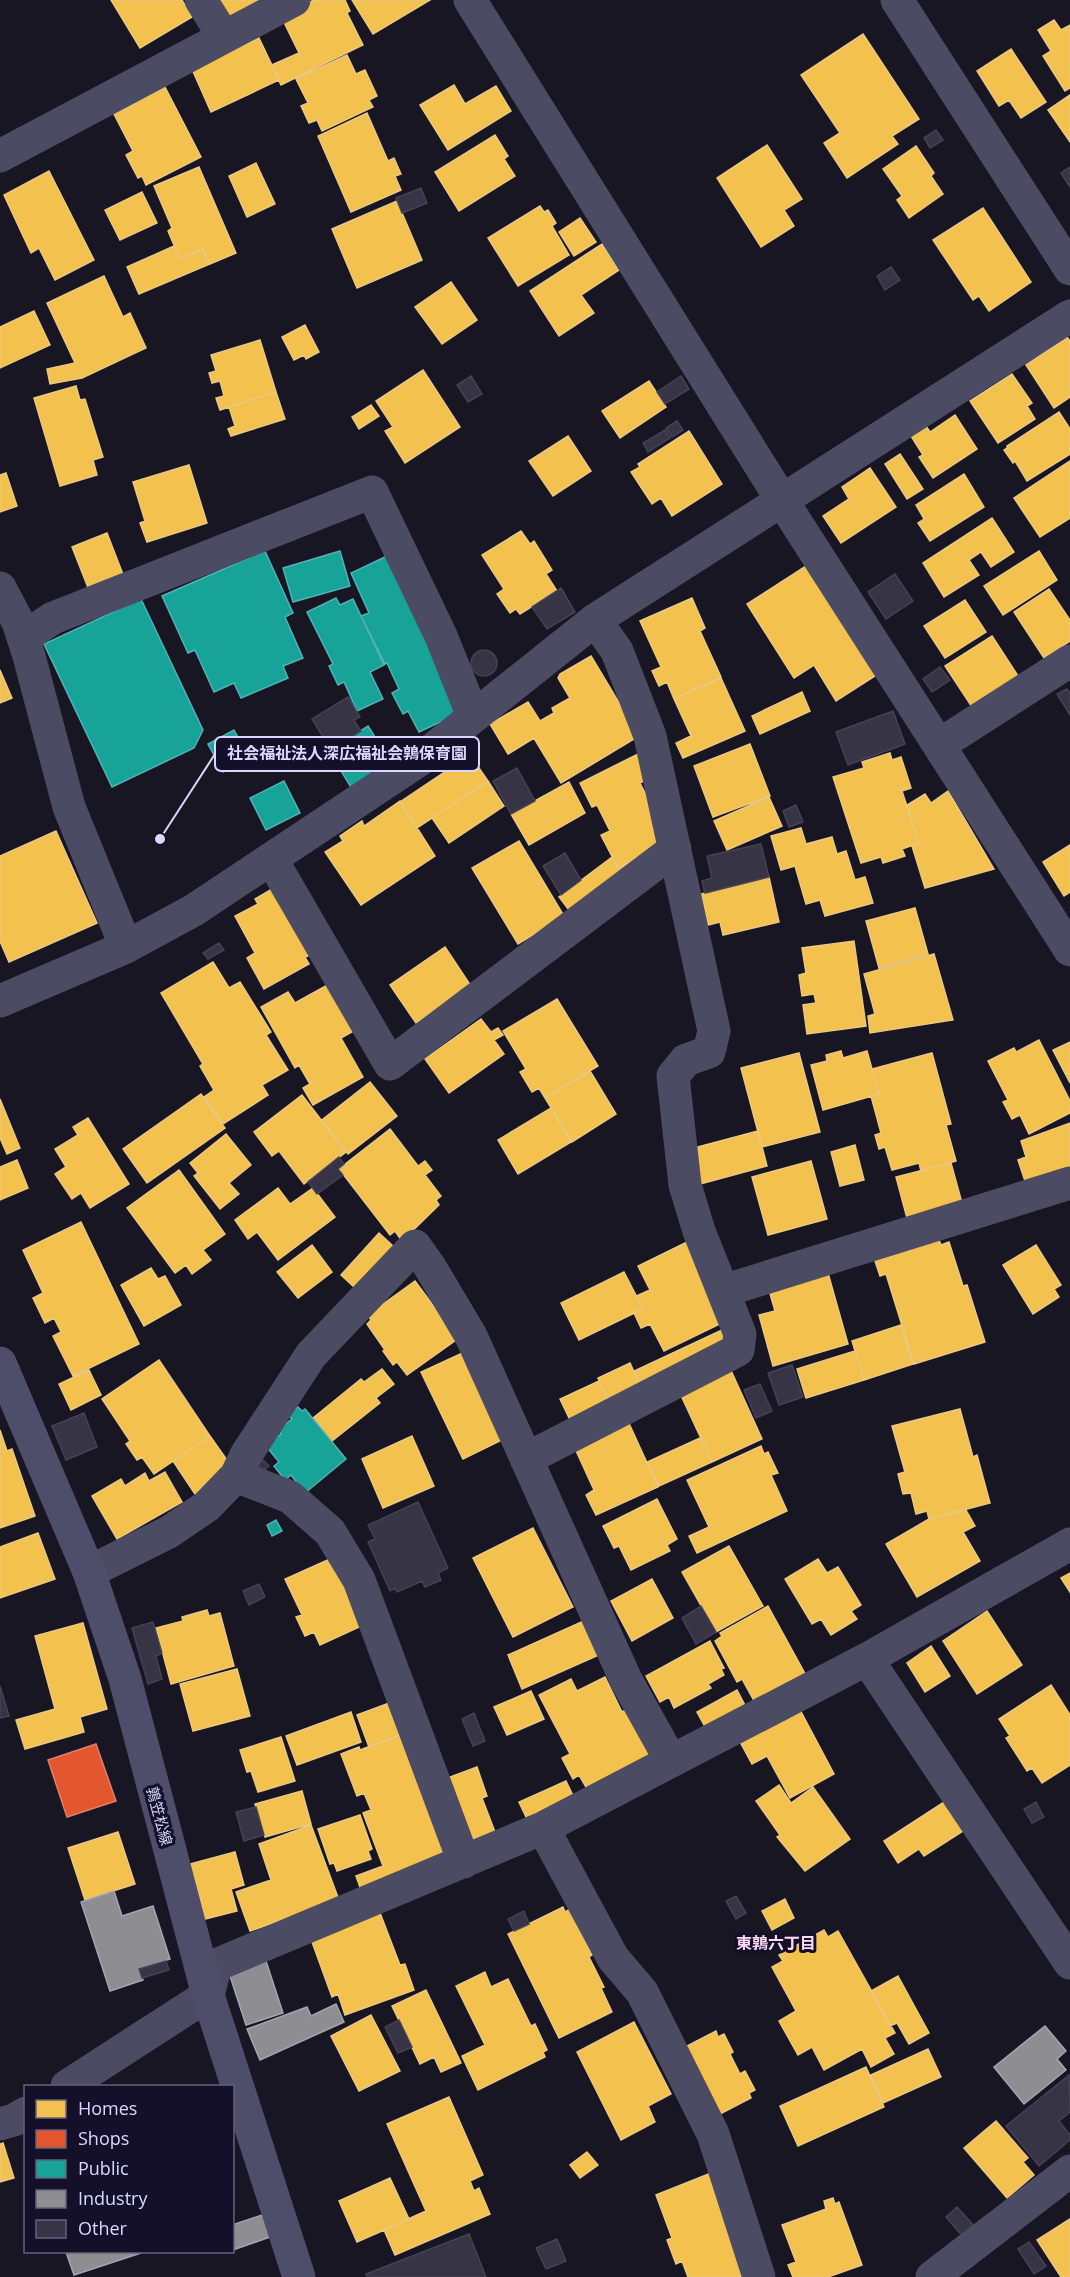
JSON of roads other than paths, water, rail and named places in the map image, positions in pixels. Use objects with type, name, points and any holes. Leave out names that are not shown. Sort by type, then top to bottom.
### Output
[{"type":"main road","name":"鶉笠松線","points":[[0,1363],[89,1572],[125,1679],[207,1995],[298,2277]]},
{"type":"street","points":[[201,0],[224,37]]},
{"type":"street","points":[[0,156],[294,0]]},
{"type":"street","points":[[470,0],[783,502],[1070,950]]},
{"type":"street","points":[[897,0],[1070,269]]},
{"type":"street","points":[[0,1001],[126,947],[194,910],[418,761],[596,620],[1070,316]]},
{"type":"street","points":[[23,638],[53,618],[372,492],[441,636],[473,716]]},
{"type":"street","points":[[0,588],[18,622],[69,807],[126,947]]},
{"type":"street","points":[[526,1459],[738,1350],[740,1334],[699,1231],[685,1185],[673,1076],[686,1060],[709,1052],[714,1031],[650,736],[617,651],[596,620]]},
{"type":"street","points":[[939,745],[1070,661]]},
{"type":"street","points":[[272,860],[390,1064],[675,849]]},
{"type":"street","points":[[723,1290],[1070,1183]]},
{"type":"street","points":[[89,1572],[169,1532],[207,1506],[236,1476],[246,1455],[311,1356],[415,1246],[471,1336],[626,1680],[671,1761]]},
{"type":"street","points":[[236,1476],[290,1497],[330,1532],[360,1580],[464,1862]]},
{"type":"street","points":[[69,2085],[207,1995],[216,1965],[543,1828],[867,1659],[1070,1544]]},
{"type":"street","points":[[867,1659],[1070,1963]]},
{"type":"street","points":[[543,1828],[613,1958],[642,1992],[713,2134],[759,2277]]},
{"type":"street","points":[[0,2124],[24,2114]]},
{"type":"street","points":[[932,2277],[1070,2171]]},
{"type":"place","name":"社会福祉法人深広福祉会鶉保育園","points":[[160,839]]},
{"type":"district","name":"東鶉六丁目","points":[[776,1943]]}]
